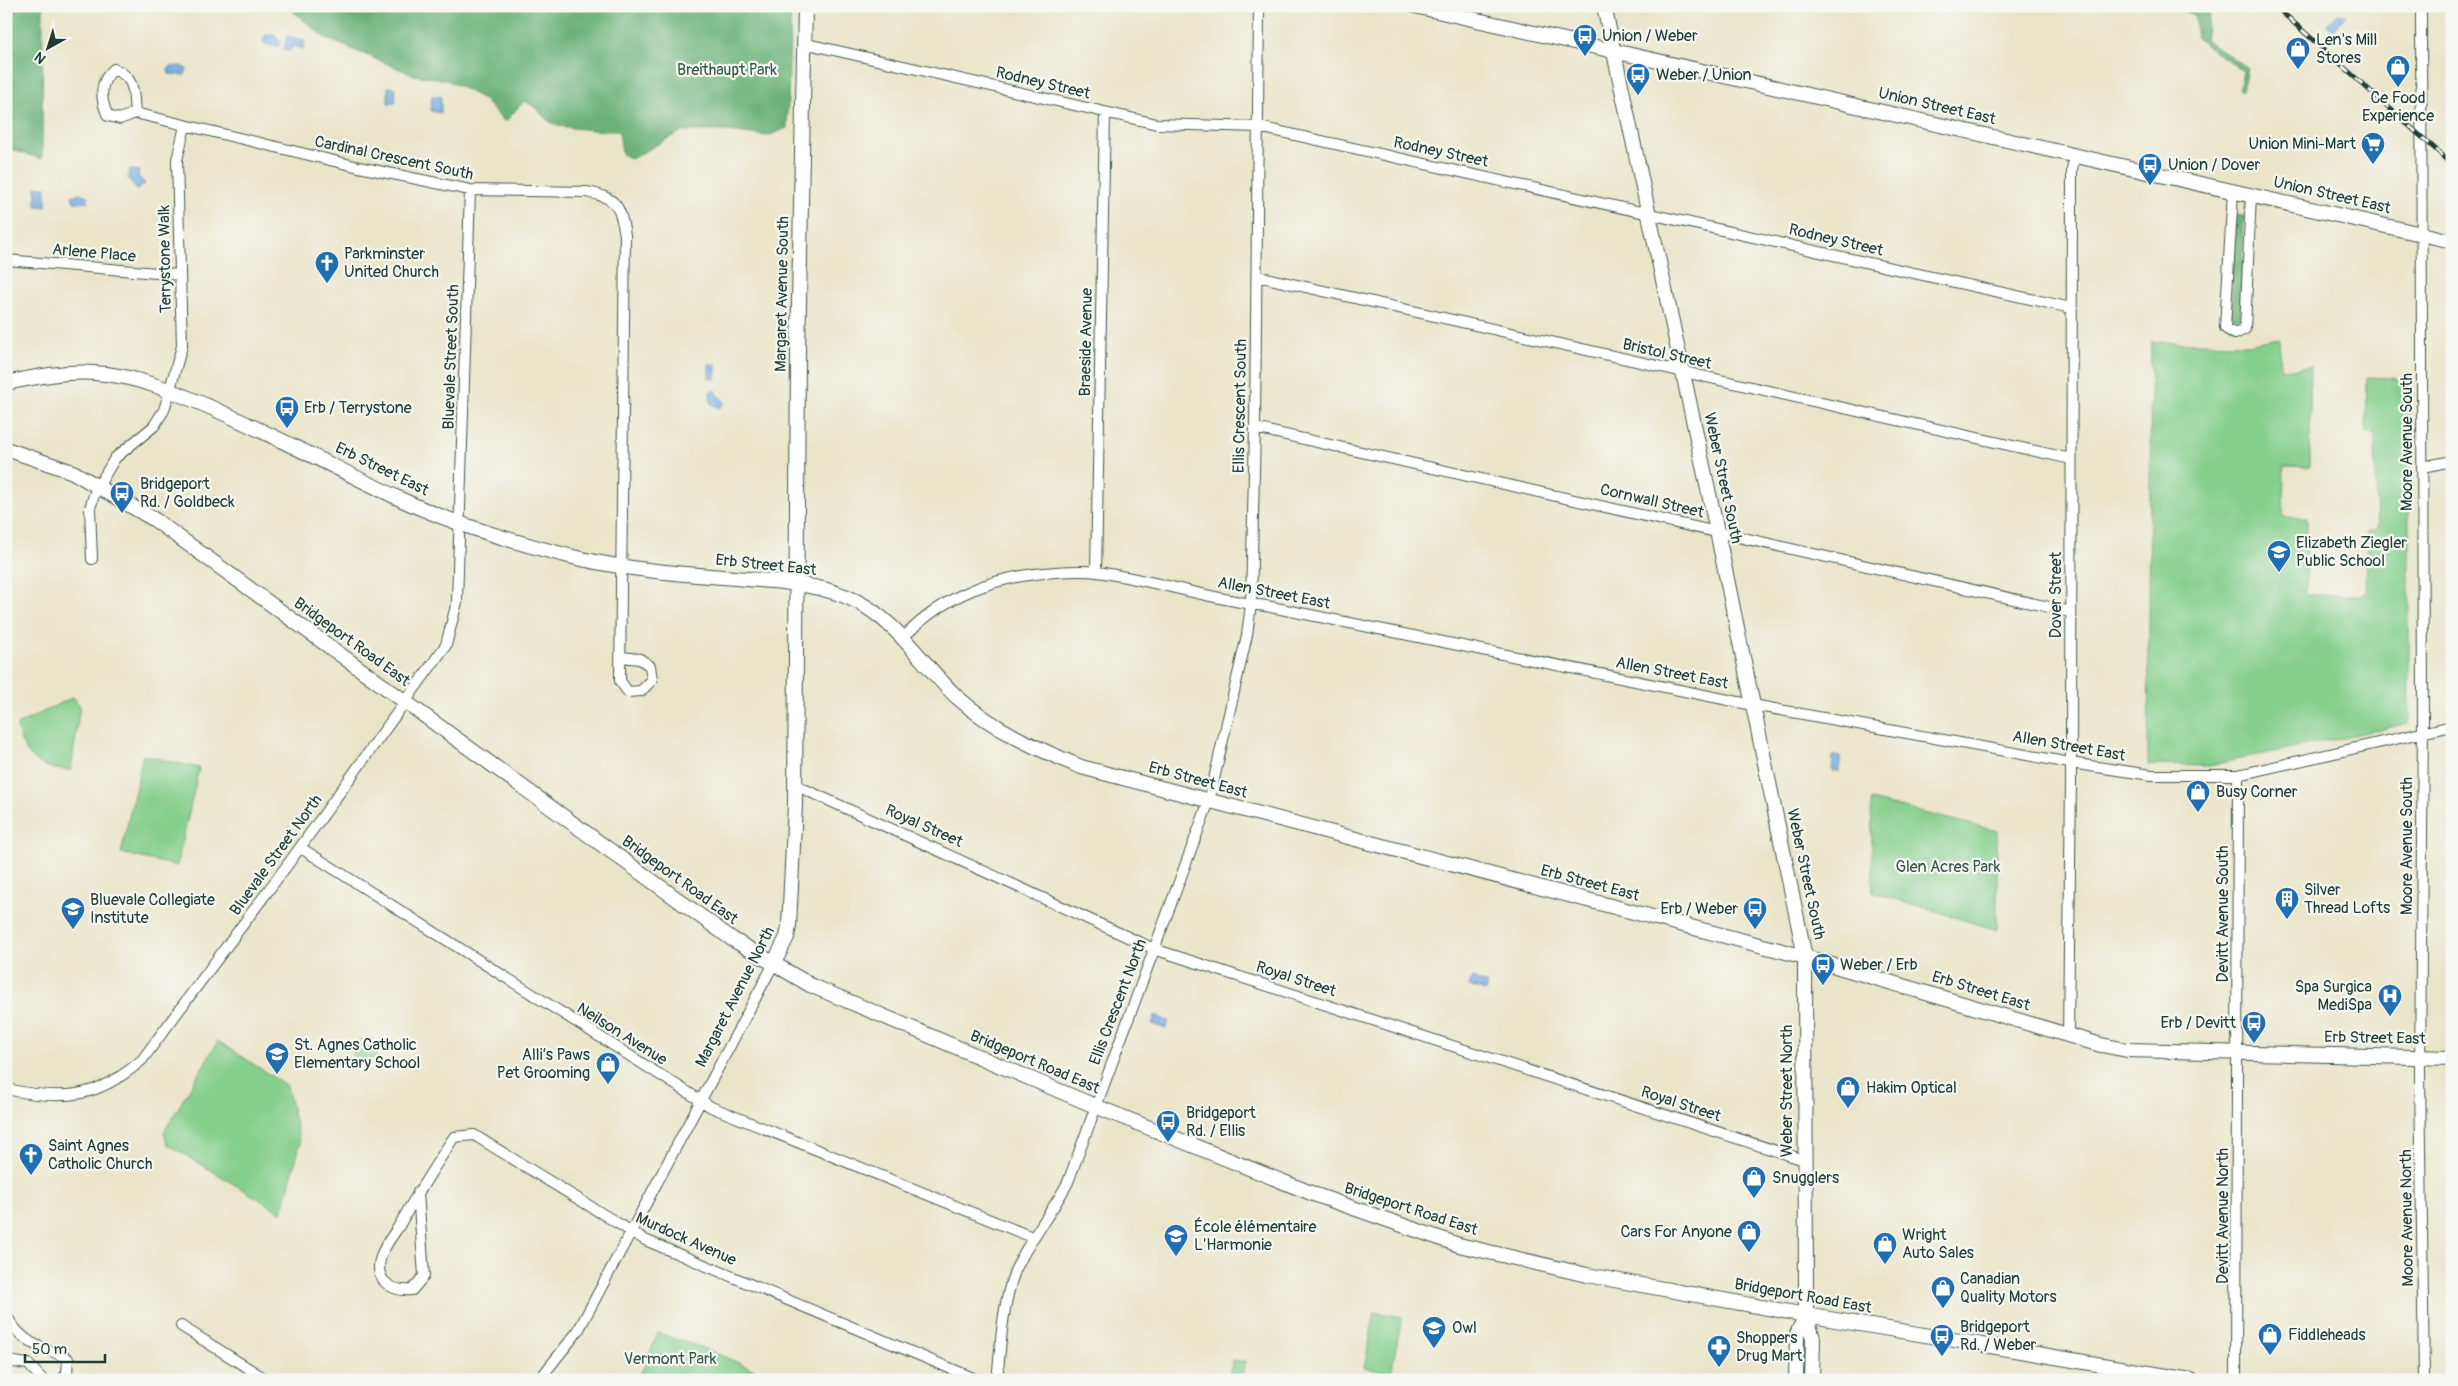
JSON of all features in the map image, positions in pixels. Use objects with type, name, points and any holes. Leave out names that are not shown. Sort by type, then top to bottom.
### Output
[{"type":"main road","name":"Margaret Avenue South","points":[[798,583],[798,372],[805,6]]},
{"type":"main road","name":"Union Street East","points":[[1415,6],[2075,154],[2452,241]]},
{"type":"main road","name":"Weber Street South","points":[[1604,6],[1717,531],[1805,957]]},
{"type":"main road","name":"Erb Street East","points":[[6,383],[44,375],[94,373],[122,377],[171,390],[312,454],[399,498],[460,525],[578,558],[620,566],[676,573],[798,583],[834,591],[857,601],[874,612],[903,638],[955,695],[978,715],[1002,732],[1081,766],[1805,957],[2068,1035],[2127,1050],[2452,1058]]},
{"type":"main road","name":"Bridgeport Road East","points":[[6,449],[73,472],[155,520],[732,939],[773,965],[810,985],[1095,1106],[1343,1206],[1459,1245],[1587,1274],[1806,1315],[2191,1380]]},
{"type":"main road","name":"Margaret Avenue North","points":[[773,965],[787,936],[789,926],[795,785],[798,583]]},
{"type":"main road","name":"Weber Street North","points":[[1805,957],[1804,1160],[1806,1315],[1813,1338],[1812,1380]]},
{"type":"main road","name":"Weber Street North","points":[[1796,1380],[1797,1334],[1806,1315]]},
{"type":"street","name":"Ellis Crescent South","points":[[1209,801],[1247,635],[1251,604],[1255,428],[1259,6]]},
{"type":"street","name":"Moore Avenue South","points":[[2418,7],[2422,233],[2421,1057]]},
{"type":"street","name":"Rodney Street","points":[[803,43],[1157,124],[1259,127],[2071,308]]},
{"type":"street","name":"Cardinal Crescent South","points":[[135,113],[131,80],[124,72],[114,69],[106,76],[102,102],[108,116],[114,118],[120,119],[135,113],[359,167],[470,190],[586,192],[603,195],[620,209],[625,235],[620,566],[621,657]]},
{"type":"street","name":"Braeside Avenue","points":[[1096,571],[1106,113]]},
{"type":"street","name":"Terrystone Walk","points":[[92,559],[90,508],[98,485],[115,458],[154,426],[164,410],[182,346],[178,160],[185,126]]},
{"type":"street","name":"Dover Street","points":[[2068,1035],[2072,170],[2075,154]]},
{"type":"street","name":"Bluevale Street South","points":[[460,525],[470,190]]},
{"type":"street","points":[[2233,191],[2225,328],[2235,334],[2245,329],[2251,194]]},
{"type":"street","name":"Arlene Place","points":[[6,260],[180,275]]},
{"type":"street","name":"Bristol Street","points":[[1256,276],[2071,459]]},
{"type":"street","name":"Cornwall Street","points":[[1255,428],[2071,612]]},
{"type":"street","points":[[2422,467],[2452,461]]},
{"type":"street","name":"Bluevale Street North","points":[[6,1089],[38,1096],[78,1094],[109,1085],[142,1060],[173,1021],[300,848],[446,645],[457,602],[460,525]]},
{"type":"street","name":"Allen Street East","points":[[903,638],[922,619],[944,604],[982,585],[1025,574],[1096,571],[1752,705],[2070,763],[2151,775],[2238,775],[2452,726]]},
{"type":"street","name":"Devitt Avenue South","points":[[2238,775],[2238,1053]]},
{"type":"street","name":"Royal Street","points":[[795,785],[1154,949],[1804,1160]]},
{"type":"street","name":"Ellis Crescent North","points":[[997,1380],[1006,1301],[1015,1271],[1032,1237],[1068,1182],[1209,801]]},
{"type":"street","name":"Neilson Avenue","points":[[300,848],[702,1102],[1032,1237]]},
{"type":"street","name":"Margaret Avenue North","points":[[539,1380],[578,1331],[702,1102],[773,965]]},
{"type":"street","name":"Devitt Avenue North","points":[[2236,1380],[2238,1053]]},
{"type":"street","name":"Moore Avenue North","points":[[2421,1057],[2424,1380]]},
{"type":"street","name":"Murdock Avenue","points":[[418,1192],[424,1276],[412,1290],[399,1291],[387,1286],[380,1273],[381,1257],[418,1192],[454,1137],[474,1135],[645,1240],[978,1380]]},
{"type":"street","points":[[6,1315],[14,1330],[42,1348],[58,1352],[68,1359],[67,1373],[62,1380]]},
{"type":"street","points":[[181,1326],[267,1380]]},
{"type":"street","points":[[6,1361],[28,1364],[43,1380]]},
{"type":"green space","points":[[6,6],[43,6],[42,159],[6,148]]},
{"type":"green space","name":"Breithaupt Park","points":[[287,6],[791,6],[787,128],[768,136],[727,131],[682,131],[631,159],[622,154],[619,131],[557,125],[548,121],[534,107],[524,101],[505,122],[482,98],[447,80],[414,75],[325,38]]},
{"type":"green space","points":[[2185,6],[2211,6],[2205,39],[2247,68],[2242,91],[2239,89],[2243,71],[2196,38],[2196,16],[2184,11]]},
{"type":"green space","points":[[2236,215],[2244,216],[2240,327],[2230,327]]},
{"type":"green space","name":"Elizabeth Ziegler Public School","points":[[2279,338],[2281,370],[2310,367],[2310,467],[2284,466],[2283,517],[2307,518],[2306,595],[2366,595],[2367,532],[2377,530],[2375,434],[2366,434],[2367,377],[2409,379],[2409,723],[2208,766],[2148,765],[2151,342],[2247,344]]},
{"type":"green space","points":[[73,697],[80,706],[71,770],[50,768],[41,764],[28,753],[19,736],[17,725]]},
{"type":"green space","points":[[143,755],[199,768],[177,866],[121,853]]},
{"type":"green space","name":"Glen Acres Park","points":[[1871,800],[1997,831],[1997,930],[1873,892]]},
{"type":"green space","points":[[372,1038],[377,1058],[355,1063],[350,1043]]},
{"type":"green space","points":[[218,1041],[287,1086],[300,1144],[282,1213],[167,1144],[164,1132]]},
{"type":"green space","points":[[1375,1312],[1402,1317],[1391,1373],[1364,1368]]},
{"type":"green space","name":"Vermont Park","points":[[658,1333],[706,1349],[778,1380],[635,1380],[643,1369]]},
{"type":"green space","points":[[1233,1360],[1245,1362],[1243,1380],[1228,1380]]},
{"type":"water","points":[[2338,13],[2346,16],[2332,31],[2327,25]]},
{"type":"water","points":[[266,35],[275,35],[281,43],[277,47],[265,44],[263,39]]},
{"type":"water","points":[[287,36],[305,41],[303,49],[292,46],[290,51],[284,50]]},
{"type":"water","points":[[181,66],[187,69],[185,75],[169,74],[168,70],[170,67]]},
{"type":"water","points":[[388,87],[396,88],[395,103],[388,103]]},
{"type":"water","points":[[432,96],[441,96],[441,113],[431,111]]},
{"type":"water","points":[[129,170],[139,171],[138,176],[145,184],[137,190],[128,178]]},
{"type":"water","points":[[36,187],[46,187],[46,207],[36,206]]},
{"type":"water","points":[[79,193],[88,196],[87,202],[74,202],[72,196]]},
{"type":"water","points":[[709,364],[716,364],[716,379],[709,378]]},
{"type":"water","points":[[716,390],[718,396],[724,401],[723,405],[719,408],[711,404],[710,392]]},
{"type":"water","points":[[1833,756],[1840,756],[1840,771],[1832,771]]},
{"type":"water","points":[[1472,978],[1487,984],[1485,991],[1469,986]]},
{"type":"water","points":[[1155,1016],[1169,1021],[1166,1029],[1152,1024]]},
{"type":"railway","points":[[2275,6],[2452,164]]},
{"type":"place","name":"Union / Weber","points":[[1585,57]]},
{"type":"place","name":"Len's Mill Stores","points":[[2298,70]]},
{"type":"place","name":"Ce Food Experience","points":[[2398,88]]},
{"type":"place","name":"Weber / Union","points":[[1638,96]]},
{"type":"place","name":"Union Mini-Mart","points":[[2373,165]]},
{"type":"place","name":"Union / Dover","points":[[2150,186]]},
{"type":"place","name":"Parkminster United Church","points":[[327,284]]},
{"type":"place","name":"Erb / Terrystone","points":[[287,429]]},
{"type":"place","name":"Bridgeport Rd. / Goldbeck","points":[[122,514]]},
{"type":"place","name":"Elizabeth Ziegler Public School","points":[[2279,573]]},
{"type":"place","name":"Busy Corner","points":[[2198,813]]},
{"type":"place","name":"Silver Thread Lofts","points":[[2287,920]]},
{"type":"place","name":"Bluevale Collegiate Institute","points":[[73,930]]},
{"type":"place","name":"Erb / Weber","points":[[1755,930]]},
{"type":"place","name":"Weber / Erb","points":[[1823,986]]},
{"type":"place","name":"Spa Surgica MediSpa","points":[[2390,1017]]},
{"type":"place","name":"Erb / Devitt","points":[[2254,1044]]},
{"type":"place","name":"St. Agnes Catholic Elementary School","points":[[277,1075]]},
{"type":"place","name":"Alli’s Paws Pet Grooming","points":[[608,1085]]},
{"type":"place","name":"Hakim Optical","points":[[1848,1109]]},
{"type":"place","name":"Bridgeport Rd. / Ellis","points":[[1168,1143]]},
{"type":"place","name":"Saint Agnes Catholic Church","points":[[31,1176]]},
{"type":"place","name":"Snugglers","points":[[1754,1199]]},
{"type":"place","name":"Cars For Anyone","points":[[1749,1253]]},
{"type":"place","name":"École élémentaire L'Harmonie","points":[[1176,1257]]},
{"type":"place","name":"Wright Auto Sales","points":[[1885,1265]]},
{"type":"place","name":"Canadian Quality Motors","points":[[1943,1309]]},
{"type":"place","name":"Owl","points":[[1434,1349]]},
{"type":"place","name":"Fiddleheads","points":[[2270,1356]]},
{"type":"place","name":"Bridgeport Rd. / Weber","points":[[1942,1357]]},
{"type":"place","name":"Shoppers Drug Mart","points":[[1719,1368]]}]
